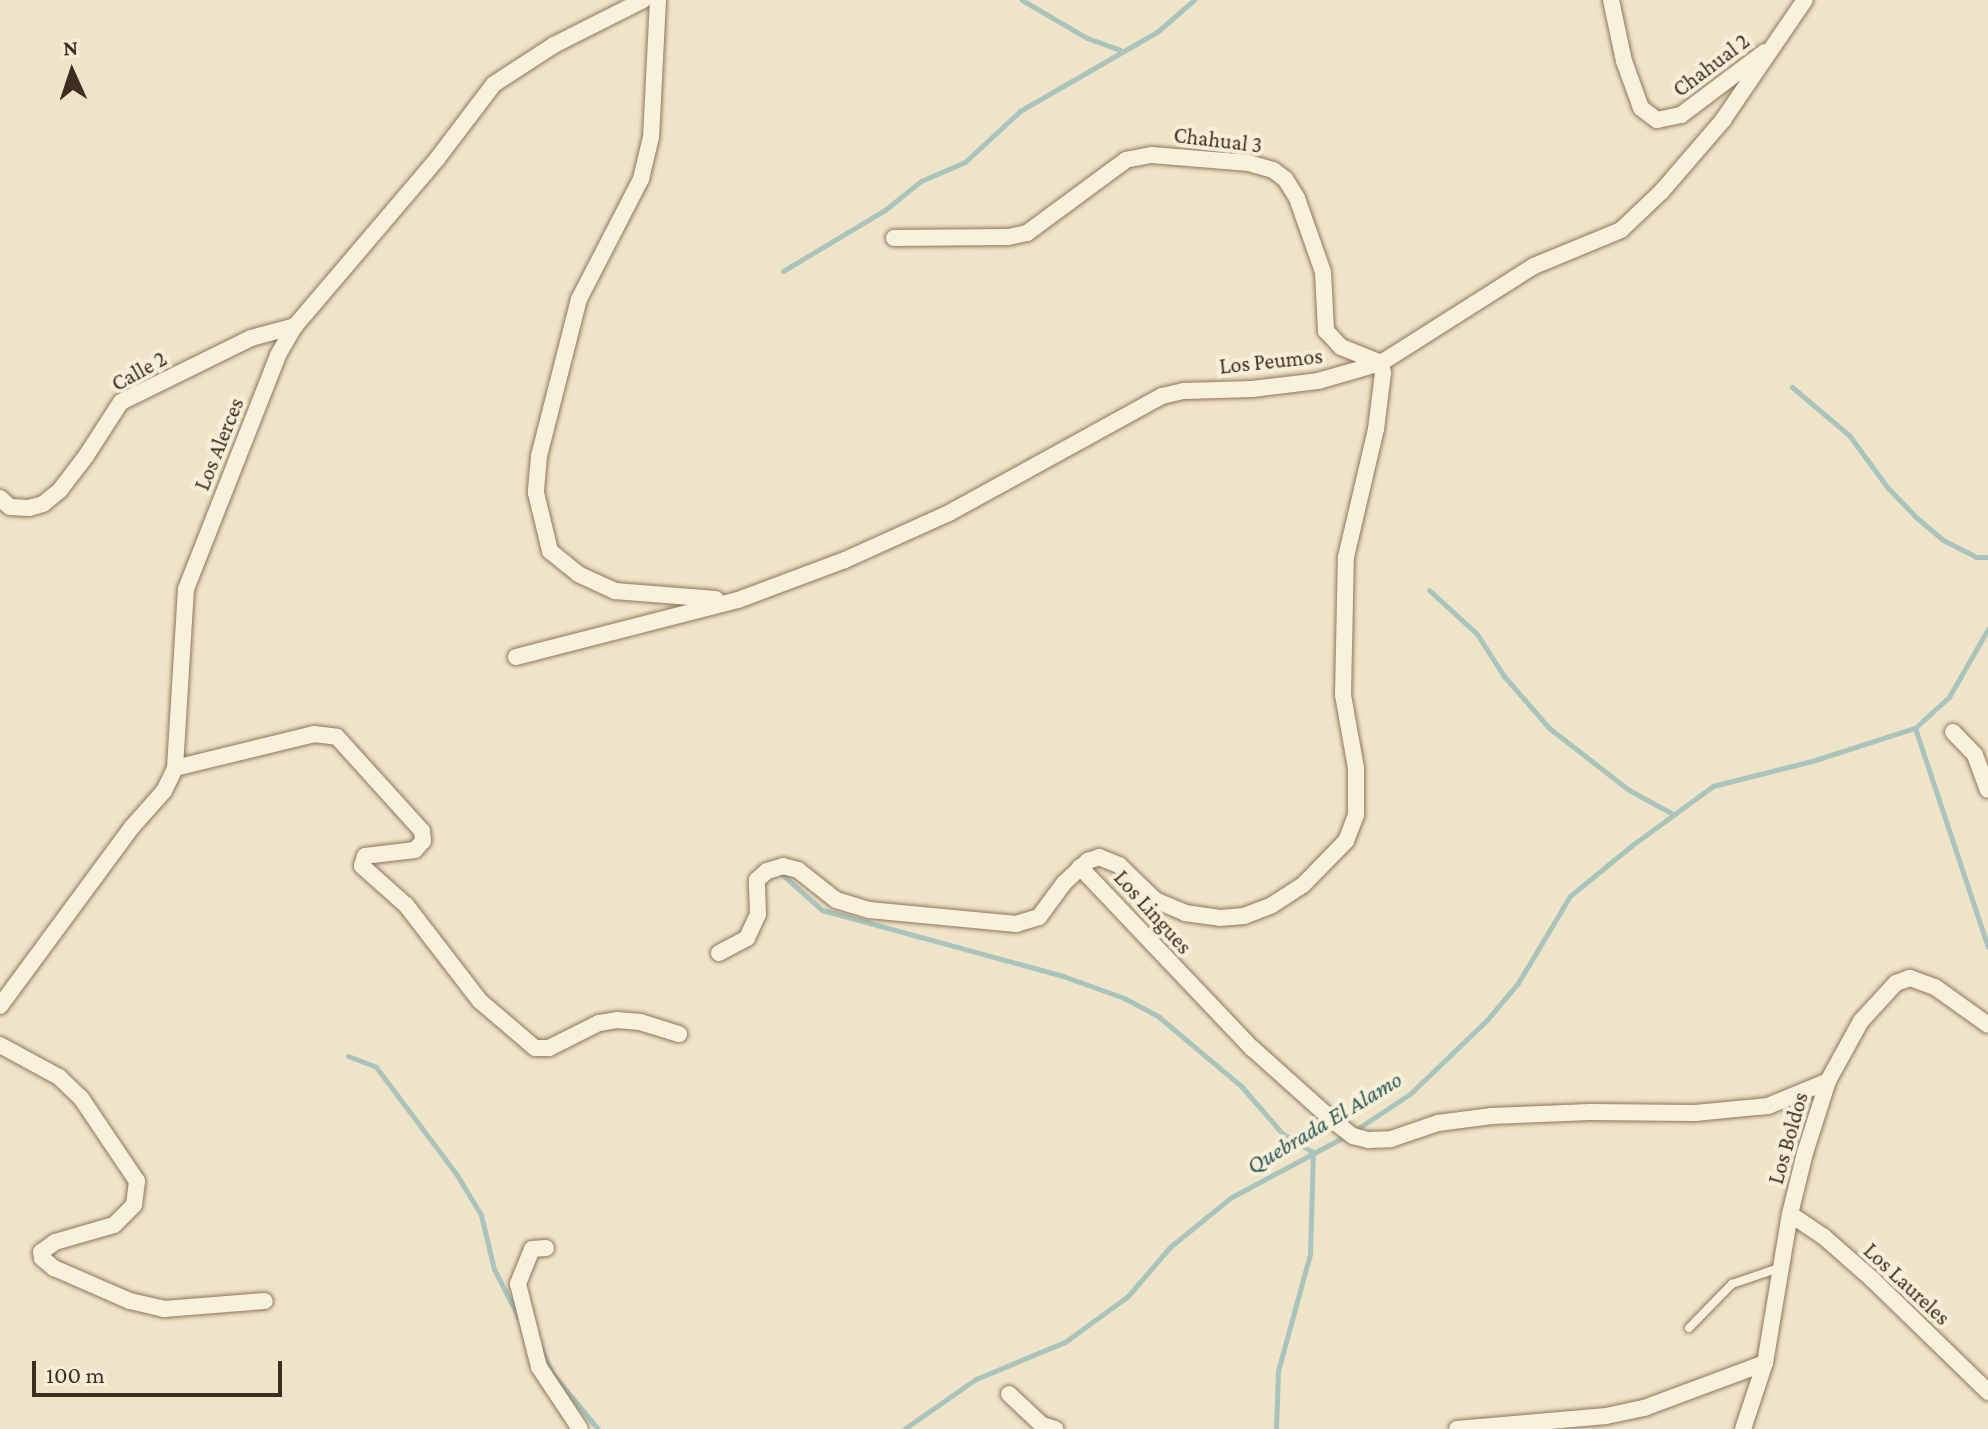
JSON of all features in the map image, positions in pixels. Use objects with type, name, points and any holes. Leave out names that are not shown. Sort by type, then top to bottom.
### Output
[{"type":"street","name":"Los Alerces","points":[[0,1006],[132,827],[164,791],[175,768],[186,589],[278,355],[295,326],[437,159],[494,84],[554,45],[643,0]]},
{"type":"street","points":[[658,0],[651,137],[641,179],[579,299],[539,456],[536,493],[550,551],[578,574],[615,591],[676,598],[738,600]]},
{"type":"street","name":"Chahual 2","points":[[1611,0],[1624,61],[1641,108],[1657,120],[1681,115],[1779,42]]},
{"type":"street","name":"Los Peumos","points":[[516,657],[738,600],[845,560],[949,513],[1162,396],[1184,391],[1252,389],[1318,381],[1381,363],[1534,266],[1621,230],[1662,191],[1723,120],[1805,0]]},
{"type":"street","name":"Chahual 3","points":[[894,238],[1008,237],[1027,233],[1126,160],[1173,154],[1249,163],[1273,170],[1285,179],[1297,198],[1323,272],[1326,331],[1332,341],[1381,363]]},
{"type":"street","name":"Calle 2","points":[[0,498],[10,507],[29,508],[43,504],[60,490],[86,456],[121,402],[251,338],[295,326]]},
{"type":"street","name":"Los Lingues","points":[[1381,363],[1383,396],[1346,557],[1343,695],[1358,790],[1356,815],[1346,841],[1303,885],[1272,905],[1244,916],[1220,918],[1185,913],[1155,900],[1108,859],[1099,857],[1080,867],[1116,901],[1154,949],[1252,1048],[1353,1136],[1368,1140],[1391,1139],[1438,1123],[1492,1116],[1590,1112],[1695,1113],[1768,1106],[1828,1081]]},
{"type":"street","points":[[1953,732],[1975,755],[1988,790]]},
{"type":"street","points":[[175,768],[314,734],[337,737],[422,831],[423,841],[415,850],[365,856],[362,866],[406,905],[480,1001],[535,1048],[549,1048],[599,1023],[617,1020],[640,1022],[679,1034]]},
{"type":"street","points":[[719,953],[747,938],[758,914],[757,880],[767,871],[783,866],[798,870],[836,900],[869,910],[1016,924],[1039,917],[1080,867]]},
{"type":"street","name":"Los Boldos","points":[[1743,1429],[1765,1363],[1790,1214],[1828,1081],[1861,1021],[1896,983],[1910,978],[1923,981],[1988,1025]]},
{"type":"street","points":[[0,1045],[59,1077],[81,1098],[137,1181],[134,1205],[114,1225],[55,1242],[41,1252],[42,1258],[54,1268],[130,1301],[164,1309],[265,1301]]},
{"type":"street","name":"Los Laureles","points":[[1790,1214],[1823,1236],[1873,1280],[1988,1392]]},
{"type":"street","points":[[546,1248],[532,1249],[518,1284],[539,1367],[580,1429]]},
{"type":"street","points":[[1457,1429],[1606,1416],[1644,1408],[1765,1363]]},
{"type":"street","points":[[1009,1394],[1042,1425],[1055,1429]]},
{"type":"lane","points":[[1689,1328],[1732,1284],[1782,1268]]},
{"type":"waterway","points":[[1022,0],[1087,38],[1120,50]]},
{"type":"waterway","points":[[783,271],[885,210],[921,181],[965,162],[1020,111],[1157,32],[1194,0]]},
{"type":"waterway","points":[[1792,387],[1849,435],[1888,488],[1917,518],[1943,540],[1977,557],[1988,557]]},
{"type":"waterway","points":[[1429,590],[1477,634],[1504,676],[1549,728],[1629,790],[1673,814]]},
{"type":"waterway","name":"Quebrada El Alamo","points":[[1354,1131],[1410,1094],[1487,1020],[1518,983],[1570,896],[1631,846],[1713,786],[1812,761],[1915,728],[1949,697],[1988,629]]},
{"type":"waterway","points":[[1915,728],[1988,947]]},
{"type":"waterway","points":[[777,870],[822,910],[1063,976],[1124,998],[1159,1017],[1242,1087],[1282,1133],[1313,1152],[1310,1254],[1278,1371],[1276,1429]]},
{"type":"waterway","points":[[348,1056],[376,1067],[457,1175],[481,1215],[494,1269],[519,1318]]},
{"type":"waterway","name":"Quebrada El Alamo","points":[[904,1429],[976,1379],[1065,1342],[1128,1296],[1170,1247],[1230,1198],[1346,1136]]},
{"type":"waterway","points":[[541,1349],[552,1373],[598,1429]]}]
